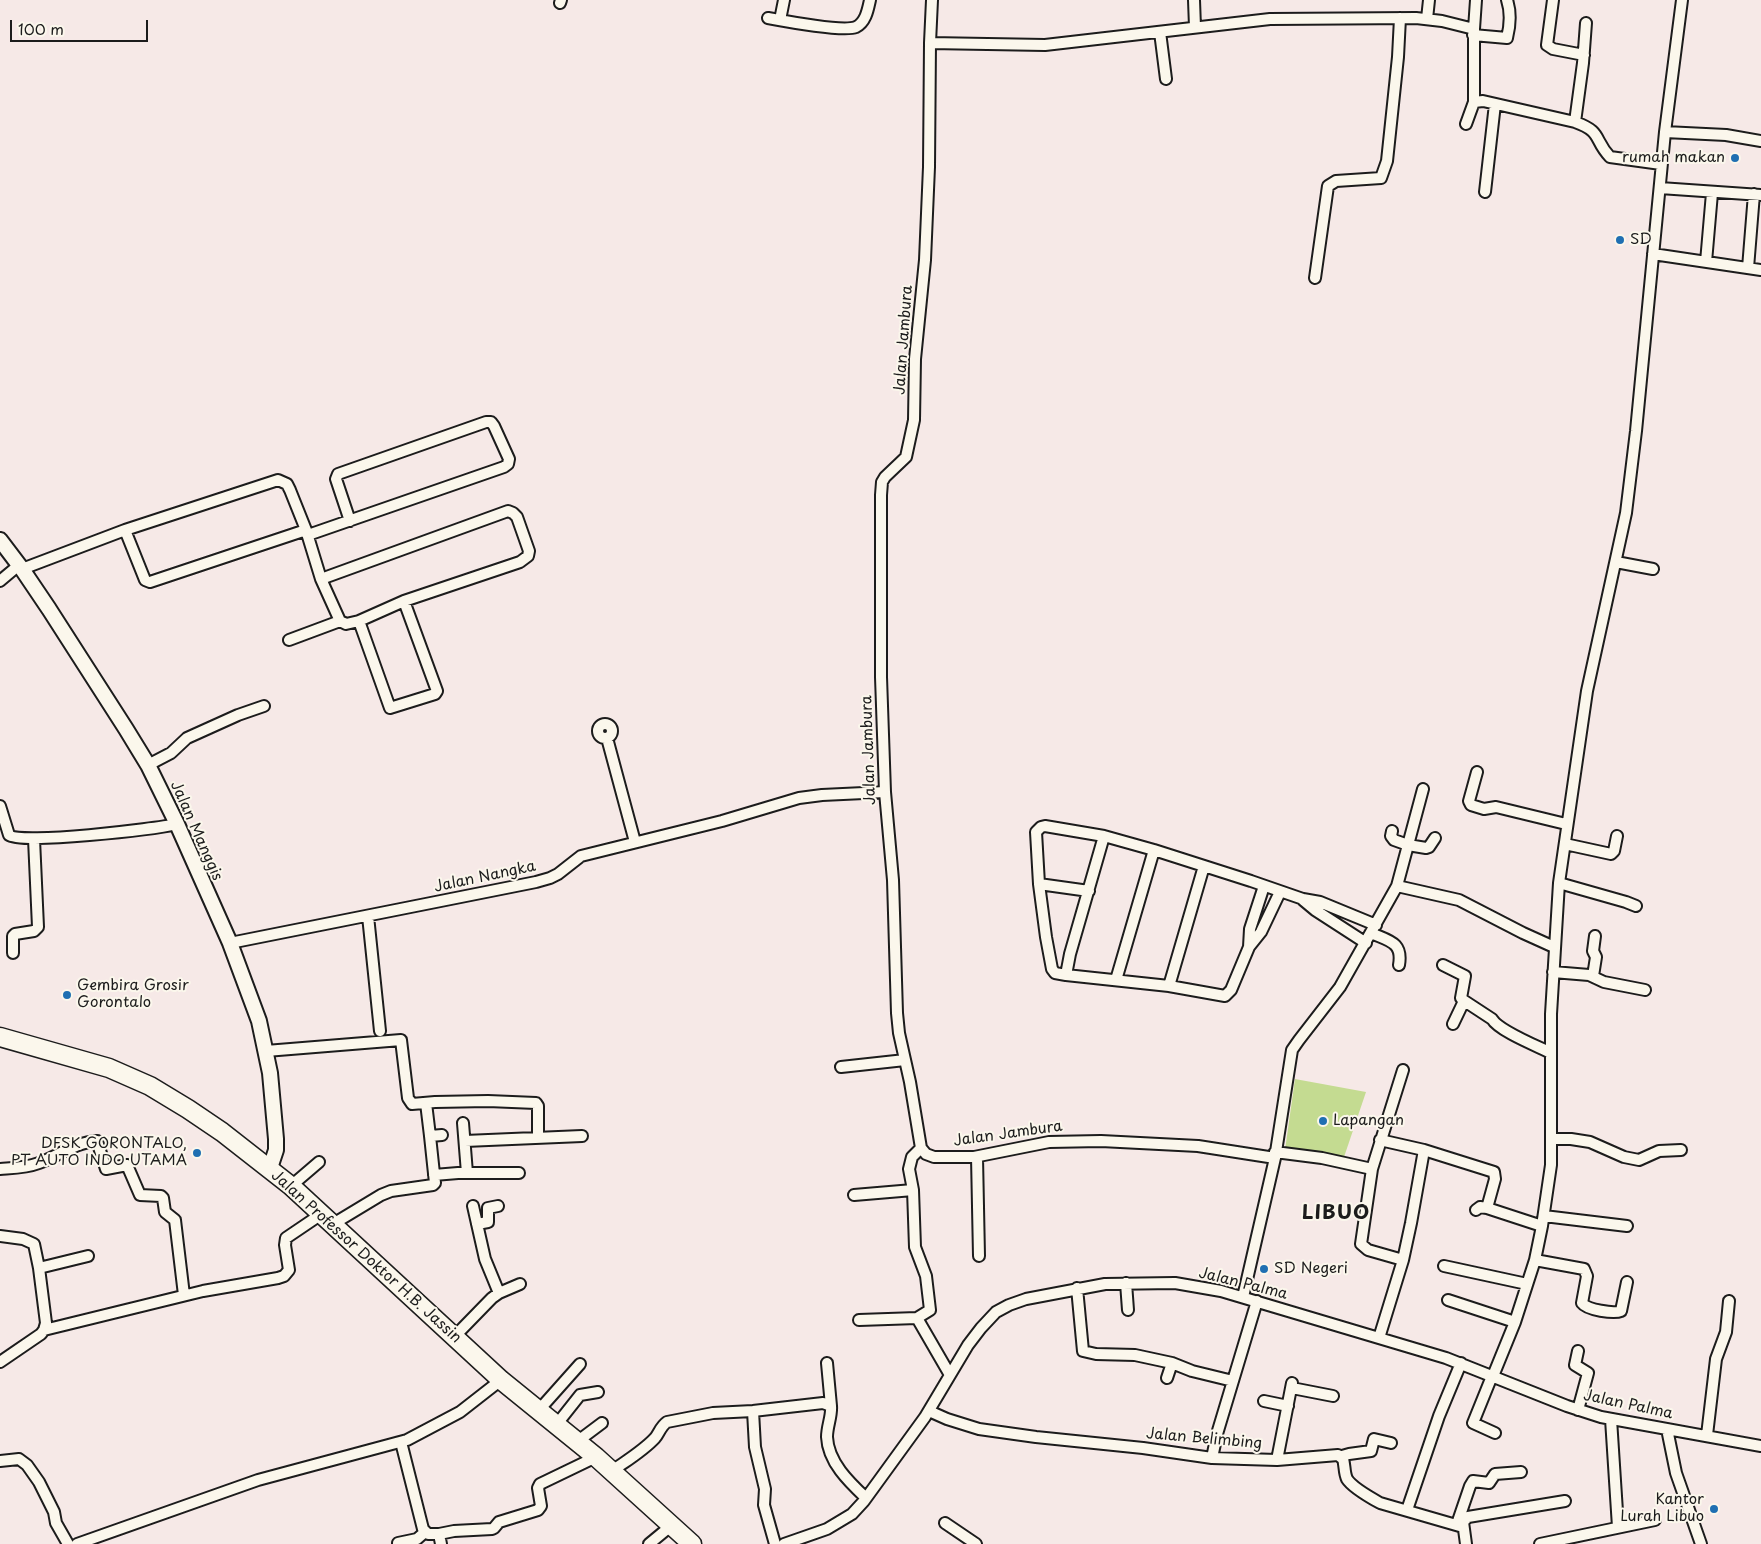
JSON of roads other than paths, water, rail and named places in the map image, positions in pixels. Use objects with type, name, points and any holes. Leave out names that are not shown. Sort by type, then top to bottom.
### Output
[{"type":"highway","name":"Jalan Professor Doktor H.B. Jassin","points":[[0,1037],[109,1068],[150,1086],[195,1114],[270,1168],[501,1380],[578,1441],[692,1544]]},
{"type":"street","points":[[780,20],[784,0]]},
{"type":"street","points":[[768,18],[846,28],[856,27],[866,17],[870,0]]},
{"type":"street","name":"Jalan Jambura","points":[[932,0],[930,167],[925,260],[917,342],[914,420],[908,454],[884,477],[881,495],[881,677],[885,792],[893,880],[897,1013],[899,1033],[921,1148],[926,1154],[940,1158],[977,1156],[1049,1142],[1082,1140],[1198,1146],[1275,1155],[1322,1158],[1372,1169]]},
{"type":"street","points":[[1194,0],[1194,28]]},
{"type":"street","points":[[1428,19],[1429,0]]},
{"type":"street","points":[[1466,124],[1474,102],[1476,0]]},
{"type":"street","points":[[930,43],[1045,45],[1270,19],[1428,19],[1474,32],[1508,38],[1509,7],[1507,0]]},
{"type":"street","points":[[1553,0],[1547,45],[1553,49],[1584,56]]},
{"type":"street","points":[[1495,1433],[1472,1423],[1515,1322],[1535,1260],[1543,1221],[1551,1165],[1553,972],[1559,883],[1586,692],[1623,532],[1636,431],[1665,132],[1682,0]]},
{"type":"street","points":[[1315,278],[1328,186],[1336,181],[1381,178],[1387,161],[1398,58],[1400,18]]},
{"type":"street","points":[[1575,122],[1584,56],[1586,23]]},
{"type":"street","points":[[1160,32],[1166,80]]},
{"type":"street","points":[[1474,102],[1483,101],[1575,122],[1594,131],[1610,157],[1662,164]]},
{"type":"street","points":[[1485,192],[1495,104]]},
{"type":"street","points":[[1665,132],[1726,135],[1761,141]]},
{"type":"street","points":[[1660,188],[1758,195],[1748,268]]},
{"type":"street","points":[[1706,262],[1712,193]]},
{"type":"street","points":[[1653,254],[1761,270]]},
{"type":"street","points":[[125,530],[145,580],[150,582],[350,521],[504,467],[508,464],[509,459],[494,426],[490,422],[486,422],[338,474],[336,479],[350,521]]},
{"type":"street","points":[[0,581],[20,567],[125,530],[278,480],[287,484],[307,533],[321,579],[340,621],[346,624],[359,621],[404,601],[525,559],[529,551],[517,517],[508,511],[321,579]]},
{"type":"street","name":"Jalan Manggis","points":[[0,540],[20,567],[148,765],[230,943],[259,1021],[266,1050],[276,1139],[276,1150],[270,1168]]},
{"type":"street","points":[[1616,562],[1653,569]]},
{"type":"street","points":[[359,621],[390,708],[435,694],[436,691],[404,601]]},
{"type":"street","points":[[289,640],[340,621]]},
{"type":"street","points":[[148,765],[171,753],[187,738],[264,706]]},
{"type":"street","points":[[607,738],[635,842]]},
{"type":"street","points":[[1477,772],[1469,801],[1470,805],[1484,809],[1496,807],[1566,824]]},
{"type":"street","points":[[1244,1297],[1275,1155],[1292,1050],[1340,988],[1397,886],[1423,789]]},
{"type":"street","name":"Jalan Nangka","points":[[230,943],[536,882],[550,878],[581,856],[756,811],[798,798],[885,792]]},
{"type":"street","points":[[0,806],[10,837],[34,839],[143,830],[176,824]]},
{"type":"street","points":[[1280,892],[1261,932],[1249,947],[1231,990],[1225,996],[1169,986],[1055,973],[1052,969],[1046,937],[1035,836],[1037,829],[1045,826],[1104,836],[1154,850],[1280,892],[1320,902],[1374,929],[1394,943],[1401,952],[1399,965]]},
{"type":"street","points":[[1392,831],[1394,840],[1426,848],[1429,847],[1435,838]]},
{"type":"street","points":[[1066,975],[1070,954],[1104,836]]},
{"type":"street","points":[[1564,844],[1611,854],[1614,851],[1617,836]]},
{"type":"street","points":[[13,953],[13,936],[15,934],[34,932],[38,927],[34,839]]},
{"type":"street","points":[[1116,980],[1154,850]]},
{"type":"street","points":[[1169,986],[1204,866]]},
{"type":"street","points":[[1559,883],[1636,906]]},
{"type":"street","points":[[1039,884],[1089,891]]},
{"type":"street","points":[[1249,947],[1250,929],[1264,886]]},
{"type":"street","points":[[1397,886],[1459,900],[1523,933],[1554,946]]},
{"type":"street","points":[[1303,899],[1315,910],[1366,943]]},
{"type":"street","points":[[1259,902],[1272,907]]},
{"type":"street","points":[[368,916],[380,1031]]},
{"type":"street","points":[[1593,976],[1596,958],[1593,951],[1595,936]]},
{"type":"street","points":[[1443,965],[1465,976],[1461,998],[1464,1001],[1492,1019],[1494,1023],[1551,1053]]},
{"type":"street","points":[[1553,972],[1593,976],[1604,982],[1645,990]]},
{"type":"street","points":[[1453,1024],[1464,1001]]},
{"type":"street","points":[[266,1050],[401,1040],[410,1102],[412,1104],[530,1101],[538,1106],[538,1137]]},
{"type":"street","points":[[841,1067],[905,1060]]},
{"type":"street","points":[[1403,1070],[1372,1169],[1361,1244],[1368,1250],[1403,1260]]},
{"type":"street","points":[[0,1362],[44,1330],[184,1295],[284,1276],[289,1270],[285,1245],[286,1238],[382,1195],[436,1183],[426,1103]]},
{"type":"street","points":[[463,1123],[467,1173]]},
{"type":"street","points":[[430,1136],[442,1135]]},
{"type":"street","points":[[465,1141],[582,1136]]},
{"type":"street","points":[[1551,1139],[1571,1139],[1590,1142],[1624,1157],[1639,1160],[1659,1151],[1681,1150]]},
{"type":"street","points":[[1380,1140],[1424,1150],[1494,1172],[1495,1179],[1487,1208]]},
{"type":"street","points":[[0,1168],[27,1167],[70,1148],[98,1142],[106,1169],[127,1165],[140,1195],[161,1196],[163,1198],[165,1212],[175,1220],[184,1295]]},
{"type":"street","points":[[859,1320],[916,1318],[929,1311],[930,1305],[926,1276],[915,1248],[910,1164],[912,1156],[921,1148]]},
{"type":"street","points":[[1379,1338],[1403,1260],[1412,1223],[1424,1150]]},
{"type":"street","points":[[977,1156],[979,1256]]},
{"type":"street","points":[[291,1186],[319,1162]]},
{"type":"street","points":[[434,1175],[519,1173]]},
{"type":"street","points":[[854,1195],[912,1190]]},
{"type":"street","points":[[473,1206],[485,1259],[499,1293]]},
{"type":"street","points":[[477,1224],[488,1222],[488,1208],[498,1206]]},
{"type":"street","points":[[1476,1210],[1480,1207],[1487,1208],[1543,1221],[1627,1226]]},
{"type":"street","points":[[0,1236],[32,1243],[39,1268],[46,1323],[44,1330]]},
{"type":"street","points":[[39,1268],[88,1256]]},
{"type":"street","points":[[1535,1260],[1584,1269],[1587,1276],[1582,1303],[1586,1307],[1610,1312],[1621,1311],[1627,1282]]},
{"type":"street","points":[[1444,1266],[1527,1284]]},
{"type":"street","points":[[1126,1283],[1128,1310]]},
{"type":"street","name":"Jalan Palma","points":[[784,1544],[827,1529],[852,1514],[866,1498],[929,1411],[968,1345],[996,1312],[1026,1299],[1077,1288],[1126,1283],[1175,1283],[1221,1291],[1461,1363],[1578,1410],[1611,1419],[1761,1446]]},
{"type":"street","points":[[454,1337],[492,1298],[520,1284]]},
{"type":"street","points":[[1077,1288],[1083,1351],[1096,1354],[1136,1354],[1233,1381]]},
{"type":"street","points":[[1448,1300],[1515,1322]]},
{"type":"street","points":[[1707,1435],[1716,1359],[1726,1332],[1729,1301]]},
{"type":"street","points":[[1212,1458],[1257,1302]]},
{"type":"street","points":[[916,1318],[950,1375]]},
{"type":"street","points":[[1578,1351],[1575,1365],[1588,1372],[1578,1410]]},
{"type":"street","points":[[827,1363],[832,1413],[827,1434],[830,1455],[846,1477],[866,1498]]},
{"type":"street","points":[[1167,1378],[1172,1363]]},
{"type":"street","points":[[1407,1510],[1439,1416],[1461,1363]]},
{"type":"street","points":[[539,1410],[580,1364]]},
{"type":"street","points":[[77,1544],[105,1540],[258,1480],[414,1438],[460,1412],[501,1380]]},
{"type":"street","points":[[1277,1460],[1292,1386],[1333,1396]]},
{"type":"street","points":[[557,1424],[580,1395],[598,1392]]},
{"type":"street","points":[[1264,1401],[1288,1406]]},
{"type":"street","points":[[612,1471],[645,1447],[667,1422],[713,1413],[753,1411],[806,1404],[823,1403],[831,1406]]},
{"type":"street","points":[[753,1411],[755,1447],[765,1489],[764,1505],[775,1544]]},
{"type":"street","name":"Jalan Belimbing","points":[[929,1411],[946,1419],[979,1429],[1212,1458],[1277,1460],[1342,1456],[1371,1452],[1374,1439],[1391,1443]]},
{"type":"street","points":[[1611,1419],[1618,1527]]},
{"type":"street","points":[[578,1441],[602,1423]]},
{"type":"street","points":[[1667,1429],[1676,1473],[1701,1544]]},
{"type":"street","points":[[401,1442],[424,1532]]},
{"type":"street","points":[[1342,1456],[1345,1473],[1349,1481],[1380,1503],[1460,1526]]},
{"type":"street","points":[[424,1532],[440,1539],[454,1531],[492,1530],[498,1522],[538,1510],[540,1506],[538,1488],[540,1484],[596,1457]]},
{"type":"street","points":[[0,1461],[19,1459],[27,1465],[46,1496],[54,1512],[56,1523],[68,1544]]},
{"type":"street","points":[[1466,1544],[1460,1526],[1473,1482],[1489,1483],[1495,1474],[1521,1472]]},
{"type":"street","points":[[1460,1526],[1468,1517],[1565,1501]]},
{"type":"street","points":[[1540,1544],[1655,1520]]},
{"type":"street","points":[[945,1523],[976,1544]]},
{"type":"street","points":[[649,1544],[672,1526]]},
{"type":"street","points":[[398,1543],[417,1539],[424,1532]]},
{"type":"place","name":"rumah makan","points":[[1735,158]]},
{"type":"place","name":"SD","points":[[1620,240]]},
{"type":"place","name":"Gembira Grosir Gorontalo","points":[[67,995]]},
{"type":"place","name":"Lapangan","points":[[1323,1121]]},
{"type":"place","name":"DFSK GORONTALO, PT AUTO INDO UTAMA","points":[[197,1153]]},
{"type":"place","name":"SD Negeri","points":[[1264,1269]]},
{"type":"place","name":"Kantor Lurah Libuo","points":[[1714,1509]]},
{"type":"district","name":"LIBUO","points":[[1336,1213]]}]
